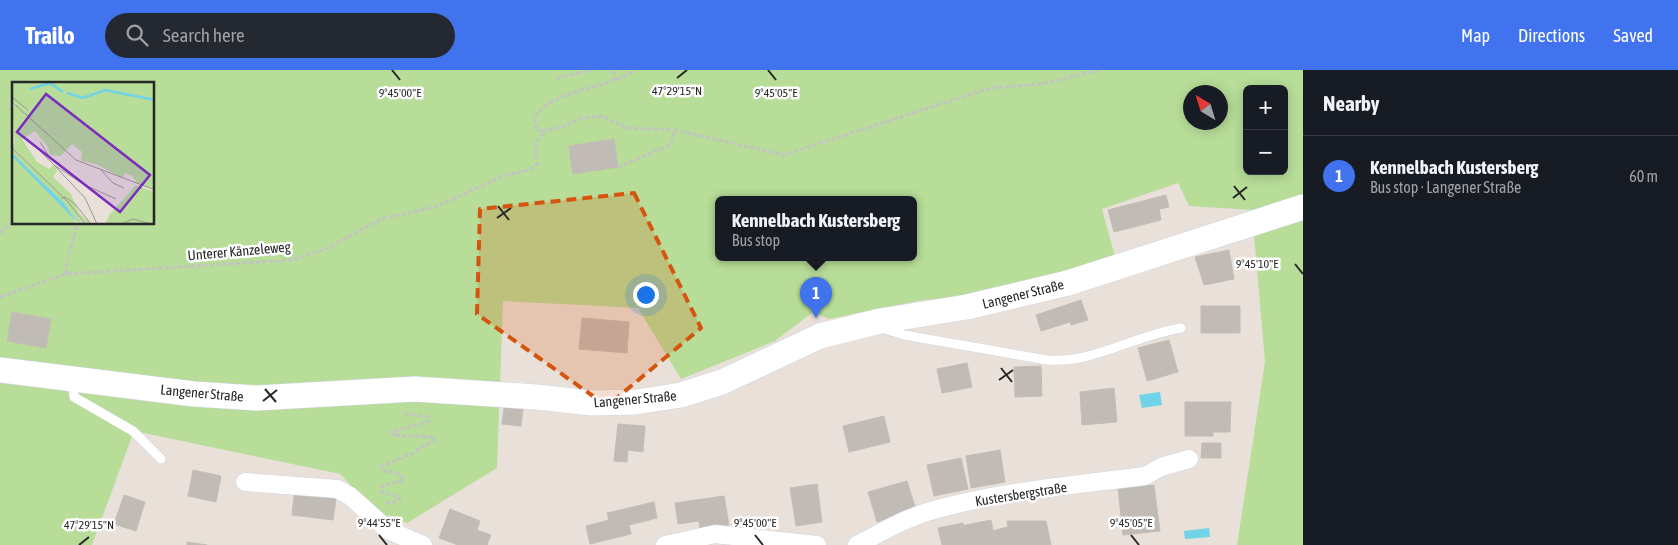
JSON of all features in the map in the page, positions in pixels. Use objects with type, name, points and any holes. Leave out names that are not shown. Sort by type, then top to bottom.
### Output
[{"type":"main road","name":"Langener Straße","points":[[0,370],[194,394],[257,398],[415,389],[537,397],[591,403],[636,402],[681,395],[722,382],[820,336],[880,322],[967,307],[1068,283],[1303,207]]},
{"type":"street","name":"Kustersbergstraße","points":[[857,545],[901,522],[932,510],[982,500],[1145,476],[1161,467],[1189,459]]},
{"type":"street","points":[[245,482],[337,489],[350,496],[388,530],[423,545]]},
{"type":"street","points":[[665,545],[715,534],[817,545]]},
{"type":"lane","points":[[880,322],[885,330],[904,335],[1047,360],[1066,361],[1095,356],[1143,336],[1181,328]]},
{"type":"lane","points":[[73,379],[74,397],[117,420],[133,431],[161,459]]},
{"type":"path","points":[[557,78],[592,70]]},
{"type":"path","points":[[613,70],[615,80]]},
{"type":"path","name":"Unterer Känzeleweg","points":[[0,297],[66,274],[292,260],[326,249],[381,218],[435,207],[506,175],[532,168],[537,164],[535,144],[542,135],[542,132],[537,130],[534,122],[542,108],[560,97],[615,80],[636,70]]},
{"type":"path","points":[[542,132],[562,127],[583,118],[602,116],[627,128],[675,130],[784,155],[990,88],[1042,84],[1099,70]]},
{"type":"path","points":[[618,168],[670,145],[675,130]]},
{"type":"path","points":[[0,233],[12,223]]},
{"type":"path","points":[[66,274],[66,265],[76,234],[76,225]]},
{"type":"path","points":[[380,508],[386,503],[397,502],[400,498],[381,491],[381,487],[402,480],[401,474],[385,471],[381,467],[413,453],[434,440],[434,437],[393,435],[392,432],[429,421],[428,417],[397,412]]},
{"type":"highlighted area","points":[[634,193],[701,328],[607,406],[477,314],[480,209]]},
{"type":"green space","points":[[0,70],[1303,70],[1303,200],[1270,211],[1189,206],[1178,183],[1102,209],[1116,260],[959,296],[918,301],[829,319],[813,312],[775,341],[681,379],[638,308],[503,301],[497,468],[407,523],[378,514],[340,474],[134,431],[92,545],[0,545]]},
{"type":"green space","points":[[1303,219],[1303,545],[1237,545],[1265,362],[1254,234]]},
{"type":"water","points":[[1160,392],[1162,405],[1142,408],[1139,395]]},
{"type":"water","points":[[1209,528],[1210,537],[1185,539],[1184,531]]},
{"type":"building","points":[[614,139],[618,167],[573,174],[569,146]]},
{"type":"building","points":[[1166,195],[1169,207],[1159,209],[1161,220],[1114,232],[1108,210]]},
{"type":"building","points":[[1229,250],[1234,279],[1204,285],[1195,257]]},
{"type":"building","points":[[1081,300],[1088,320],[1071,325],[1070,322],[1041,331],[1036,315]]},
{"type":"building","points":[[1201,306],[1240,306],[1240,333],[1201,333]]},
{"type":"building","points":[[12,312],[51,319],[46,348],[7,341]]},
{"type":"building","points":[[582,318],[629,322],[627,353],[579,349]]},
{"type":"building","points":[[1169,340],[1178,372],[1147,381],[1138,348]]},
{"type":"building","points":[[967,363],[972,387],[942,393],[937,369]]},
{"type":"building","points":[[1041,366],[1042,396],[1015,397],[1014,367]]},
{"type":"building","points":[[1114,388],[1117,422],[1082,425],[1080,392]]},
{"type":"building","points":[[1185,402],[1231,402],[1230,432],[1213,432],[1213,436],[1185,436]]},
{"type":"building","points":[[504,407],[523,409],[521,426],[502,424]]},
{"type":"building","points":[[884,416],[890,442],[849,452],[843,426]]},
{"type":"building","points":[[618,424],[645,426],[643,452],[628,450],[627,462],[614,461]]},
{"type":"building","points":[[1202,443],[1221,443],[1221,458],[1201,458]]},
{"type":"building","points":[[1000,450],[1005,482],[971,488],[966,456]]},
{"type":"building","points":[[961,458],[968,489],[934,496],[927,465]]},
{"type":"building","points":[[193,470],[221,476],[216,502],[188,496]]},
{"type":"building","points":[[907,481],[916,510],[877,522],[868,492]]},
{"type":"building","points":[[817,484],[822,522],[796,526],[790,488]]},
{"type":"building","points":[[1154,485],[1160,531],[1123,535],[1118,489]]},
{"type":"building","points":[[295,487],[337,492],[333,520],[292,515]]},
{"type":"building","points":[[124,495],[145,502],[136,531],[114,524]]},
{"type":"building","points":[[724,496],[729,525],[700,530],[699,521],[678,524],[675,503]]},
{"type":"building","points":[[654,502],[657,518],[629,525],[631,534],[590,544],[586,526],[609,520],[607,513]]},
{"type":"building","points":[[450,509],[480,521],[477,530],[491,535],[487,545],[458,545],[439,538]]},
{"type":"building","points":[[991,520],[993,531],[988,532],[990,545],[965,545],[961,526]]},
{"type":"building","points":[[1007,521],[1046,521],[1051,545],[990,545],[988,532],[1008,527]]},
{"type":"building","points":[[963,523],[964,526],[961,526],[965,545],[942,545],[938,528]]},
{"type":"building","points":[[187,542],[207,545],[187,545]]},
{"type":"place","name":"Kennelbach Kustersberg","points":[[816,318]]}]
